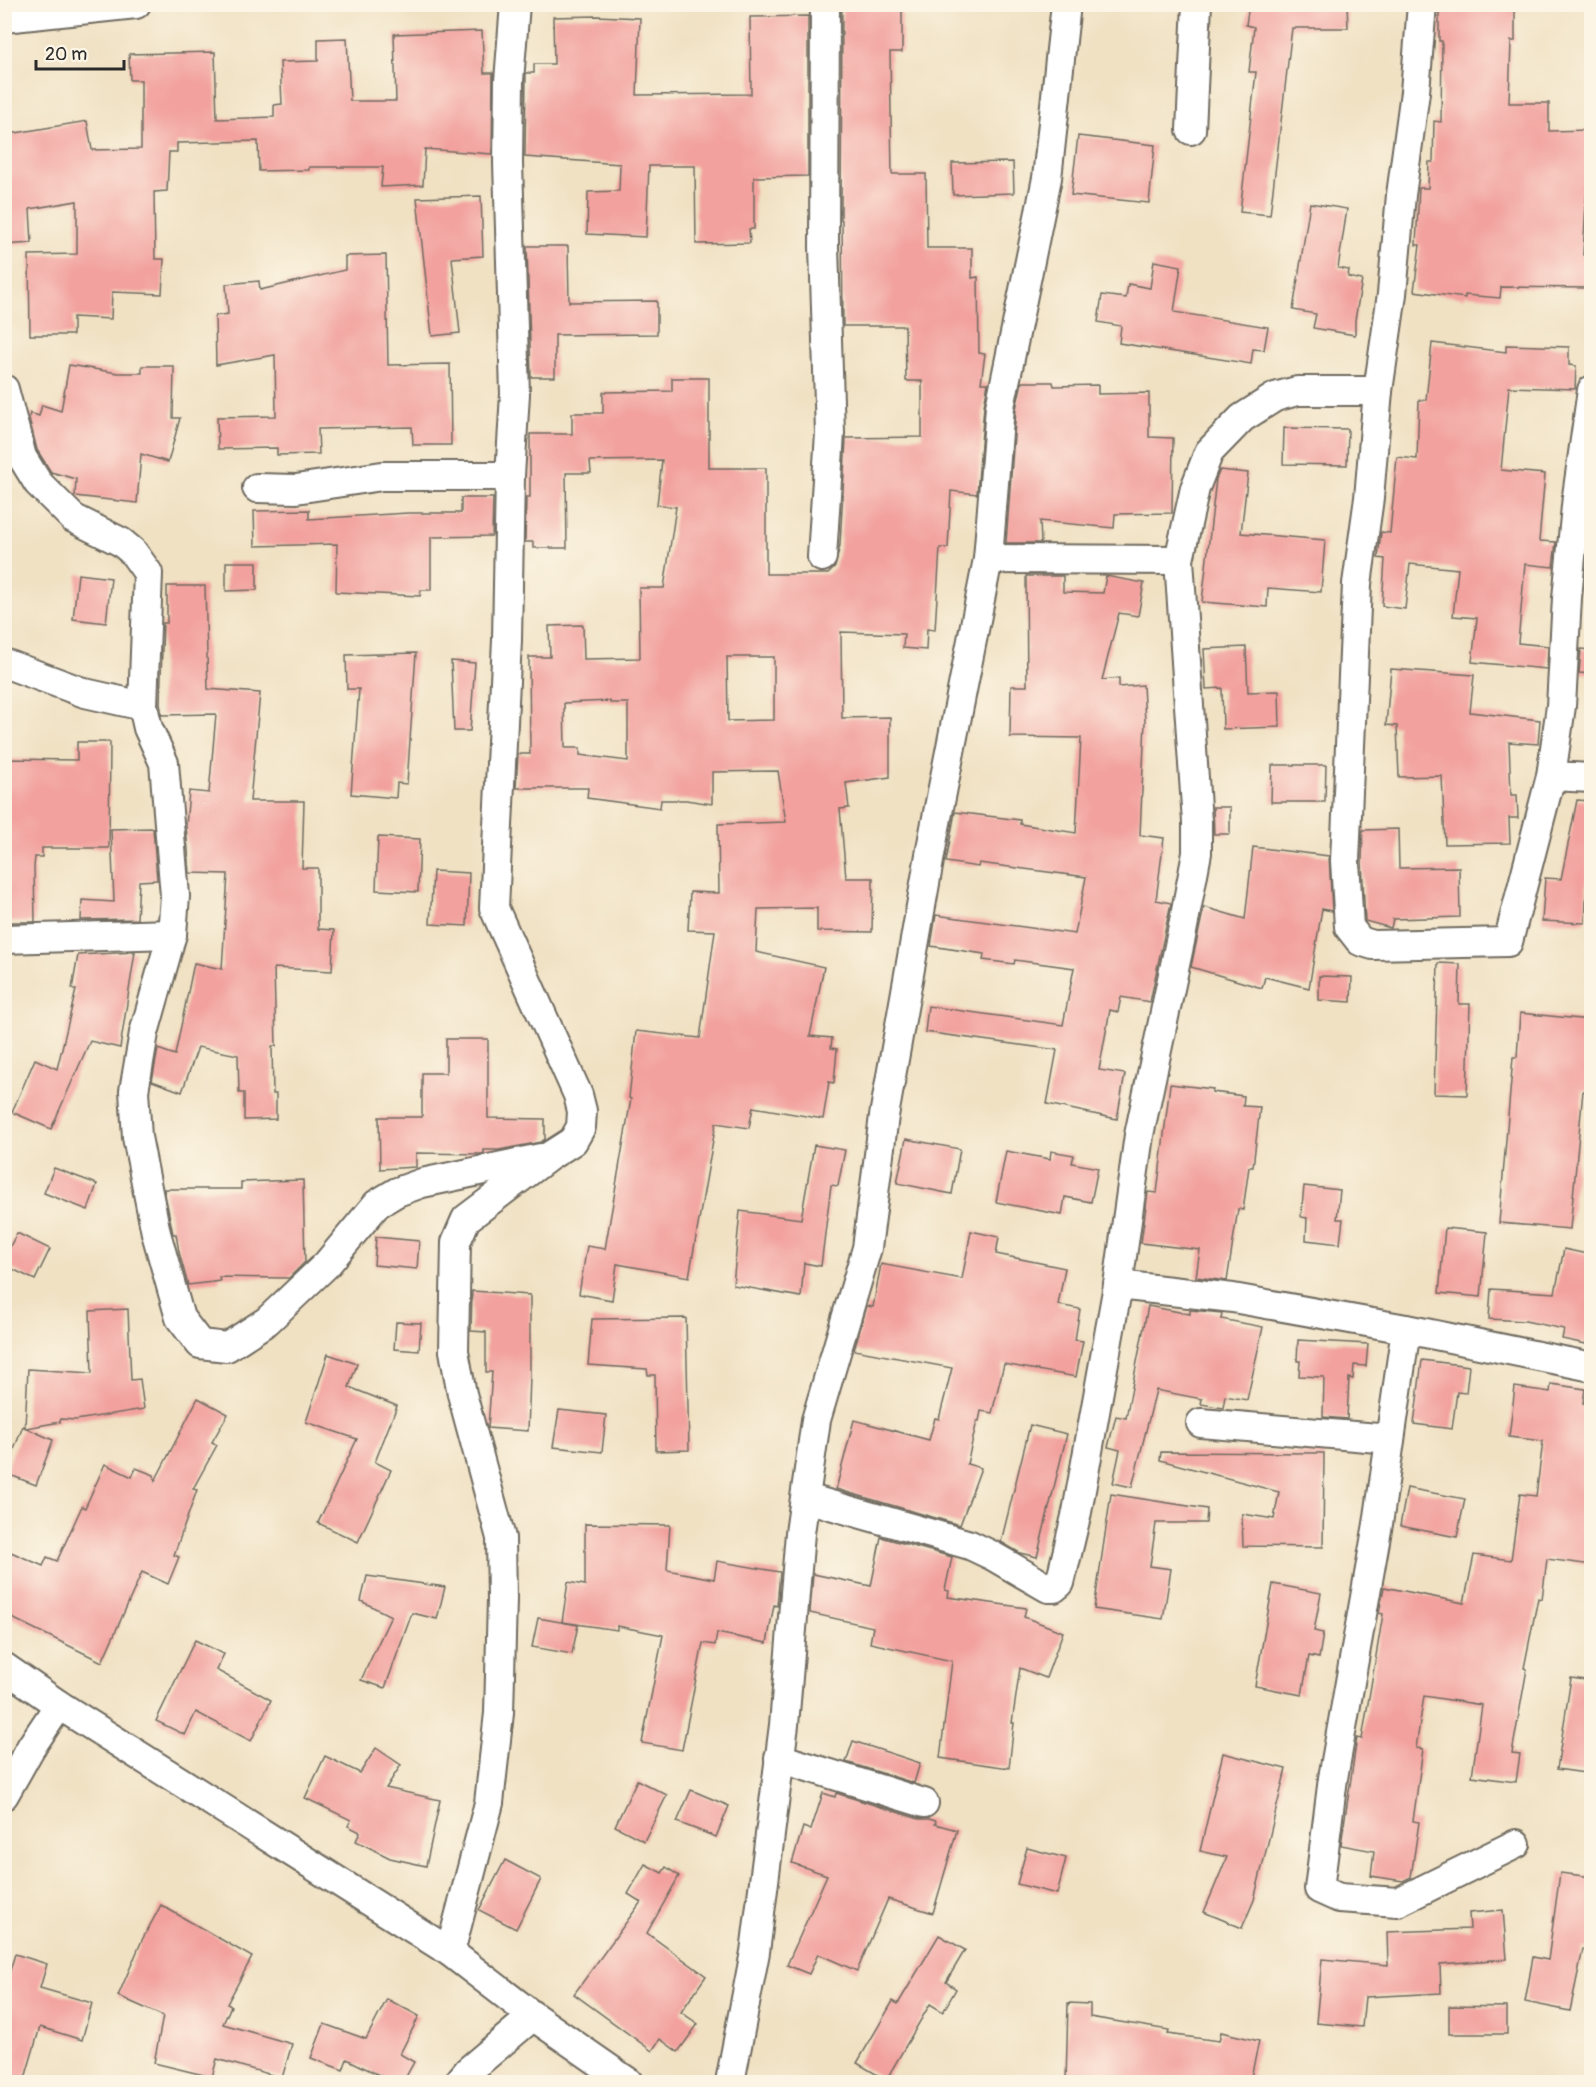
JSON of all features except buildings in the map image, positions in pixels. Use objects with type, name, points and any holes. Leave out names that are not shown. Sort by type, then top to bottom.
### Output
[{"type":"street","points":[[4,18],[136,4]]},
{"type":"street","points":[[450,1952],[489,1803],[499,1713],[502,1599],[501,1539],[462,1395],[454,1351],[456,1242],[466,1219],[548,1156],[573,1141],[581,1127],[582,1112],[578,1095],[494,908],[507,640],[510,476],[515,394],[508,163],[508,81],[515,4]]},
{"type":"street","points":[[822,557],[830,433],[824,247],[825,4]]},
{"type":"street","points":[[730,2082],[755,1952],[789,1678],[800,1533],[816,1420],[867,1248],[886,1104],[933,838],[988,559],[1000,407],[1047,178],[1066,4]]},
{"type":"street","points":[[1191,130],[1197,4]]},
{"type":"street","points":[[1422,4],[1415,92],[1401,195],[1392,294],[1378,391],[1369,498],[1357,584],[1345,861],[1349,927],[1360,941],[1373,945],[1508,942],[1551,776],[1561,706],[1567,598],[1576,507],[1592,390]]},
{"type":"street","points":[[4,389],[22,457],[38,483],[74,518],[121,542],[133,552],[148,573],[143,706],[148,728],[164,763],[175,896],[172,934],[144,1033],[134,1091],[137,1137],[156,1233],[180,1318],[201,1344],[227,1347],[267,1321],[327,1264],[377,1204],[397,1192],[422,1183],[548,1156]]},
{"type":"street","points":[[806,1498],[970,1545],[1048,1588],[1054,1588],[1060,1583],[1077,1512],[1118,1285],[1139,1135],[1197,853],[1197,822],[1179,560],[1195,488],[1209,452],[1242,418],[1275,397],[1297,391],[1378,391]]},
{"type":"street","points":[[257,488],[296,489],[382,477],[510,476]]},
{"type":"street","points":[[988,559],[1179,560]]},
{"type":"street","points":[[4,663],[85,693],[143,706]]},
{"type":"street","points":[[1551,776],[1592,778]]},
{"type":"street","points":[[4,939],[172,934]]},
{"type":"street","points":[[1118,1285],[1233,1298],[1406,1329],[1592,1367]]},
{"type":"street","points":[[1406,1329],[1378,1524],[1333,1778],[1319,1889],[1339,1898],[1398,1902],[1516,1844]]},
{"type":"street","points":[[1201,1423],[1390,1439]]},
{"type":"street","points":[[4,1667],[59,1706],[450,1952],[533,2016],[628,2082]]},
{"type":"street","points":[[4,1794],[59,1706]]},
{"type":"street","points":[[779,1758],[924,1803]]},
{"type":"street","points":[[459,2082],[468,2071],[533,2016]]}]
